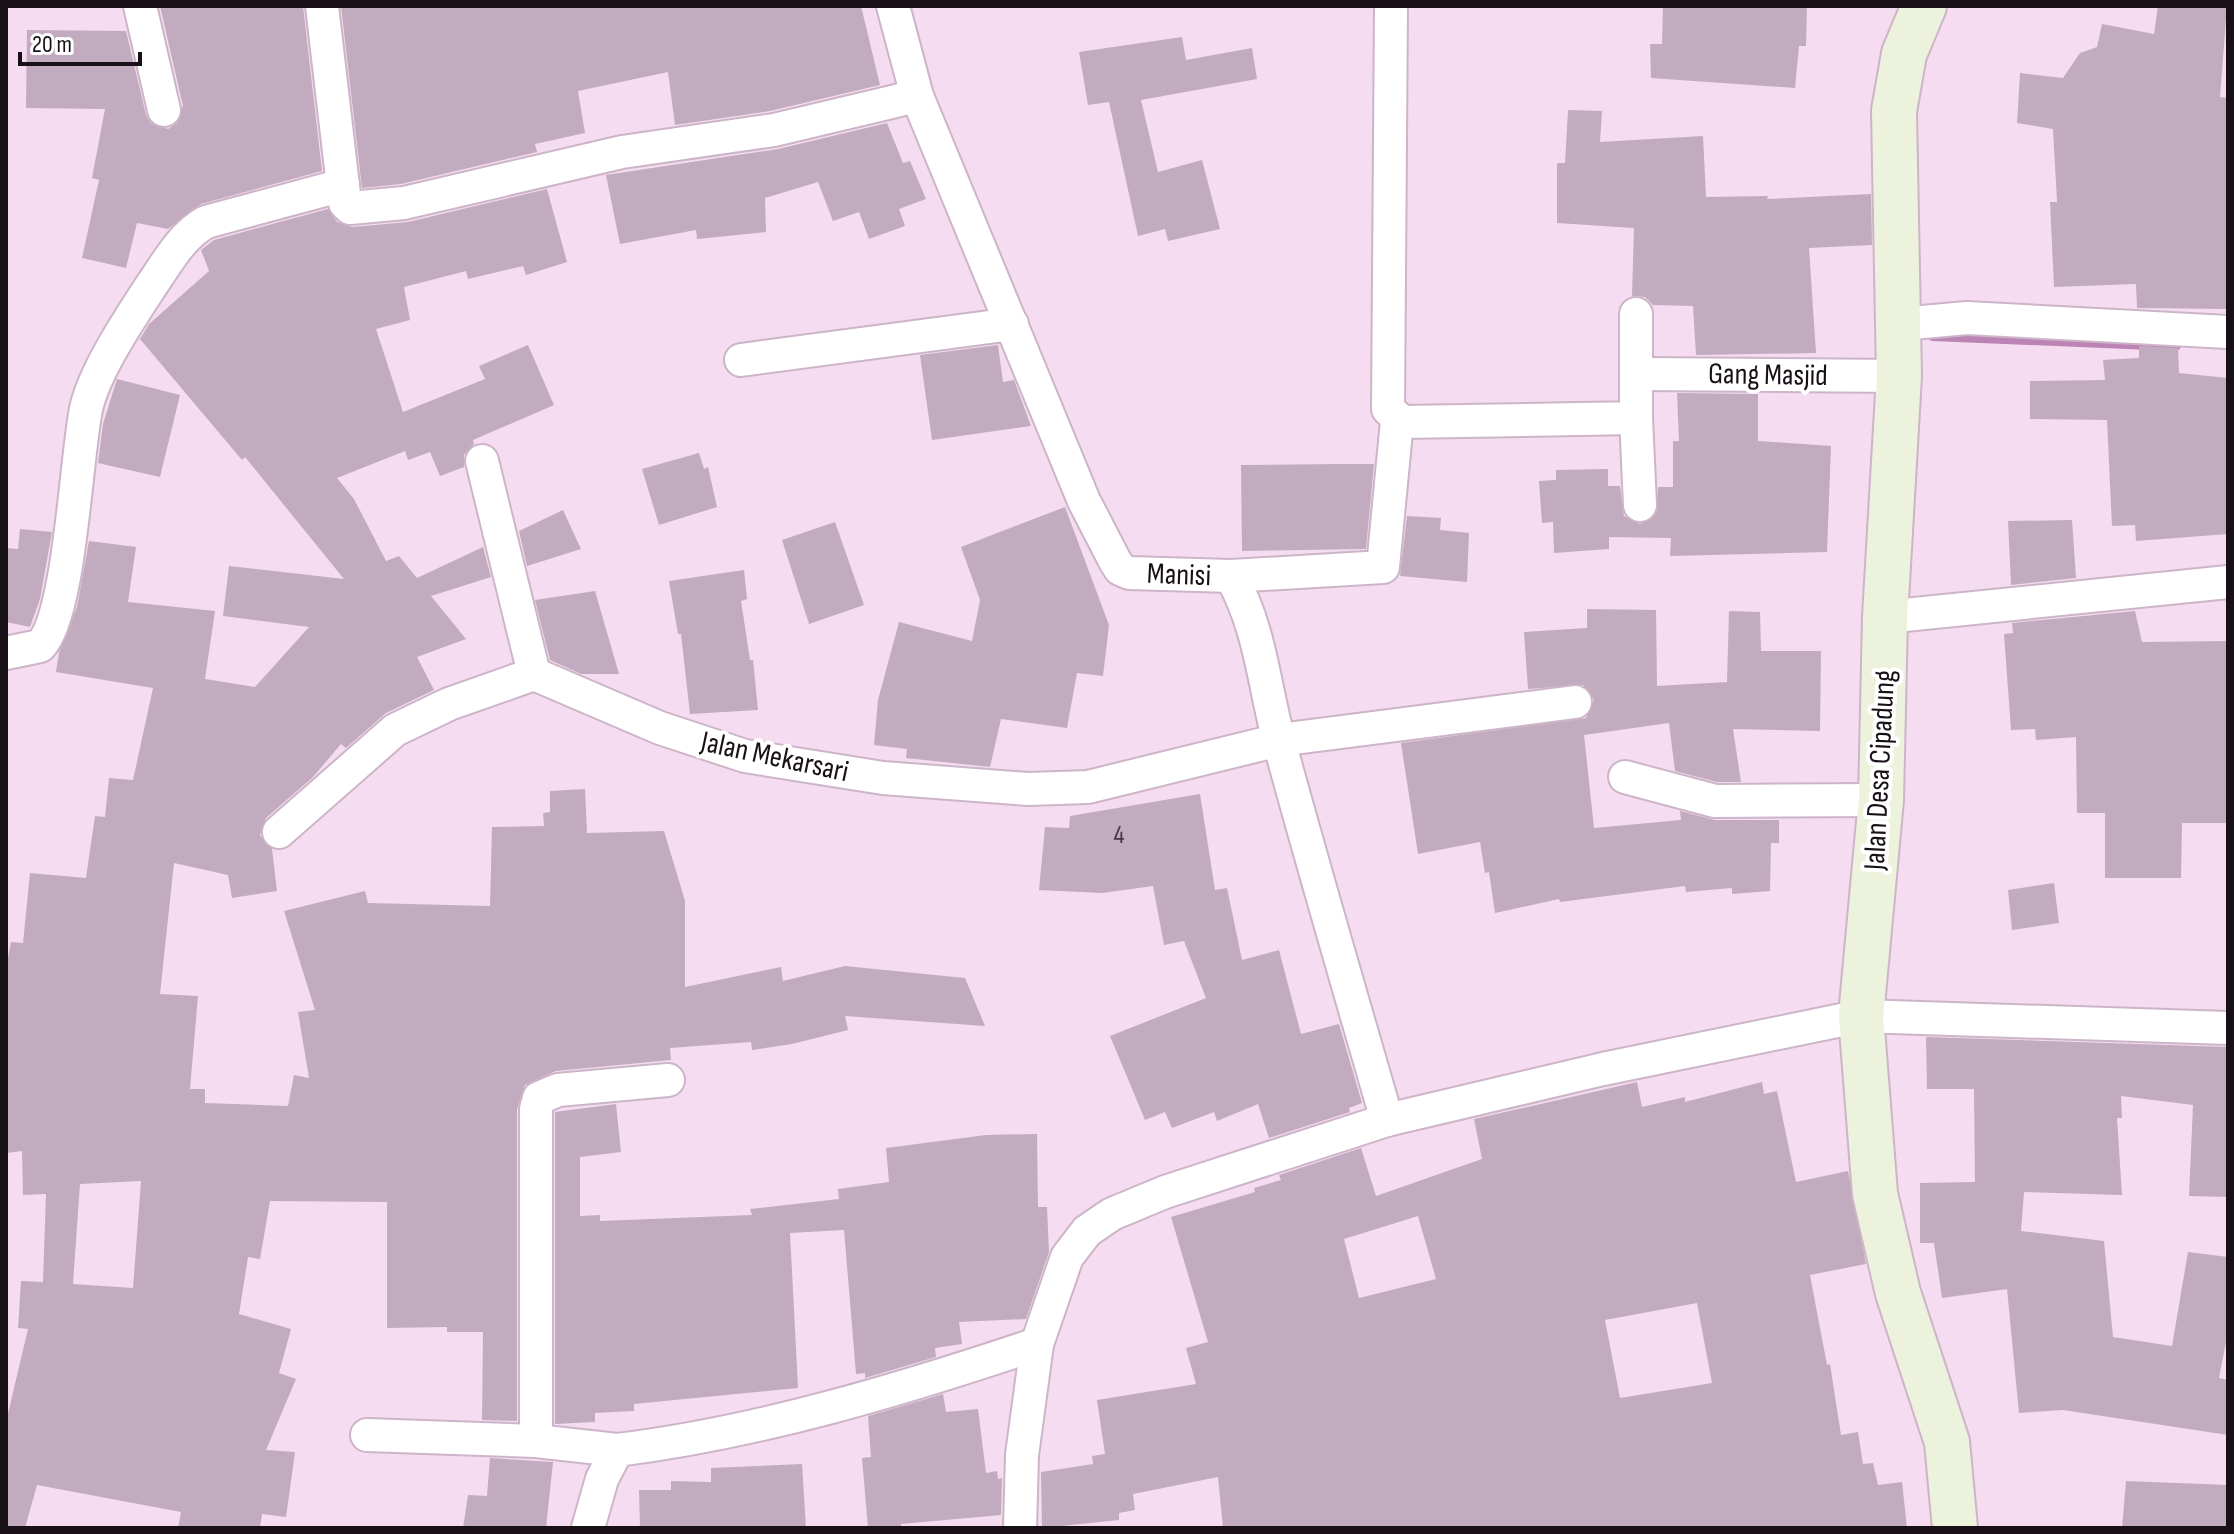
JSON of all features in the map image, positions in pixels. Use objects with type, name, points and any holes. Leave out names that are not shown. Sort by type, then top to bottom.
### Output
[{"type":"street","points":[[140,6],[164,110]]},
{"type":"street","points":[[322,6],[345,203],[350,208],[404,203],[622,152],[774,130],[917,96]]},
{"type":"street","name":"Manisi","points":[[893,6],[917,96],[1084,501],[1120,569],[1129,573],[1231,576],[1260,643],[1279,740],[1387,1120]]},
{"type":"street","points":[[1231,576],[1383,567],[1397,421],[1388,409],[1391,6]]},
{"type":"street","name":"Jalan Desa Cipadung","points":[[1924,6],[1904,54],[1894,111],[1899,376],[1885,617],[1881,800],[1861,1016],[1875,1194],[1898,1293],[1947,1442],[1955,1528]]},
{"type":"street","points":[[6,653],[40,646],[53,628],[73,513],[86,407],[122,330],[169,261],[192,230],[206,222],[343,185]]},
{"type":"street","points":[[1636,314],[1640,505]]},
{"type":"street","points":[[1900,324],[1967,318],[2228,332]]},
{"type":"street","points":[[741,360],[1012,324]]},
{"type":"street","name":"Gang Masjid","points":[[1638,374],[1899,376]]},
{"type":"street","points":[[1397,421],[1636,418]]},
{"type":"street","points":[[279,832],[395,730],[449,704],[534,674],[482,461]]},
{"type":"street","points":[[1885,617],[2228,582]]},
{"type":"street","name":"Jalan Mekarsari","points":[[534,674],[660,728],[745,756],[883,778],[1028,789],[1088,787],[1279,740],[1575,702]]},
{"type":"street","points":[[1625,777],[1715,801],[1881,800]]},
{"type":"street","points":[[1020,1528],[1022,1455],[1037,1344],[1067,1257],[1087,1231],[1112,1214],[1165,1192],[1387,1120],[1603,1069],[1861,1016],[2228,1028]]},
{"type":"street","points":[[536,1441],[534,1225],[539,1098],[558,1090],[668,1080]]},
{"type":"street","points":[[367,1435],[536,1441],[617,1450],[797,1414],[922,1383],[1037,1344]]},
{"type":"street","points":[[588,1528],[602,1479],[617,1450]]},
{"type":"building","points":[[160,6],[303,6],[322,171],[201,204],[168,229],[137,223],[126,268],[82,258],[99,180],[92,178],[105,109],[26,108],[27,30],[126,31],[146,115],[151,123],[168,129],[177,123],[183,106]]},
{"type":"building","points":[[341,6],[861,6],[880,85],[770,111],[675,125],[668,72],[578,91],[585,133],[535,144],[537,152],[401,184],[362,188]]},
{"type":"building","points":[[1663,6],[1807,6],[1806,46],[1799,46],[1795,88],[1651,78],[1650,44],[1662,44]]},
{"type":"building","points":[[2158,6],[2227,6],[2220,97],[2228,98],[2228,309],[2137,308],[2136,284],[2054,287],[2050,202],[2057,202],[2053,129],[2017,123],[2020,73],[2063,78],[2080,53],[2097,47],[2102,24],[2154,34]]},
{"type":"building","points":[[1182,37],[1186,60],[1252,48],[1257,79],[1141,100],[1158,172],[1202,160],[1220,229],[1168,241],[1165,229],[1138,236],[1109,102],[1088,105],[1079,52]]},
{"type":"building","points":[[1568,110],[1602,111],[1600,142],[1703,136],[1706,197],[1768,196],[1767,199],[1871,194],[1872,245],[1809,248],[1816,353],[1696,355],[1693,306],[1653,305],[1645,297],[1632,296],[1634,228],[1557,223],[1557,163],[1565,163]]},
{"type":"building","points":[[887,123],[903,163],[910,161],[926,199],[899,209],[905,226],[869,239],[859,212],[833,221],[818,182],[765,198],[766,232],[697,239],[696,230],[620,244],[606,175],[778,149]]},
{"type":"building","points":[[547,189],[567,262],[526,275],[523,266],[468,279],[466,271],[404,287],[410,320],[376,329],[403,412],[485,379],[479,366],[528,345],[554,405],[473,440],[474,444],[464,455],[464,467],[440,476],[430,452],[408,460],[405,451],[337,478],[354,499],[386,561],[399,556],[417,578],[483,547],[491,577],[431,596],[466,639],[417,657],[434,690],[386,713],[346,748],[341,744],[313,777],[266,818],[260,835],[272,849],[277,891],[232,898],[228,875],[174,863],[160,994],[198,996],[190,1089],[205,1089],[205,1103],[288,1106],[294,1075],[309,1078],[298,1012],[315,1010],[284,911],[365,891],[368,903],[490,906],[492,827],[544,826],[543,813],[550,812],[550,791],[585,789],[587,833],[664,831],[685,901],[685,987],[781,967],[783,981],[845,966],[965,978],[985,1026],[845,1016],[848,1030],[792,1044],[752,1050],[751,1042],[670,1048],[671,1060],[556,1071],[525,1085],[517,1109],[517,1421],[482,1420],[483,1332],[447,1332],[447,1327],[387,1328],[387,1202],[270,1201],[260,1259],[248,1257],[239,1314],[291,1329],[279,1373],[296,1379],[266,1450],[295,1452],[286,1517],[262,1514],[260,1528],[178,1528],[181,1512],[37,1485],[25,1528],[6,1528],[6,1422],[28,1329],[18,1328],[21,1281],[43,1282],[46,1194],[23,1195],[22,1151],[6,1153],[6,968],[11,942],[23,943],[30,873],[86,878],[95,816],[105,817],[109,778],[133,780],[153,688],[56,672],[59,652],[77,607],[89,541],[136,547],[128,602],[215,611],[205,679],[255,687],[309,627],[223,616],[229,566],[344,579],[245,457],[242,460],[140,339],[149,324],[209,271],[201,250],[214,240],[328,209],[337,222],[352,227],[408,222]],"holes":[[[141,1181],[133,1288],[73,1284],[80,1184]]]},
{"type":"building","points":[[998,345],[1003,382],[1014,380],[1031,426],[932,440],[920,355]]},
{"type":"building","points":[[2139,346],[2178,348],[2179,373],[2228,378],[2228,534],[2136,541],[2135,525],[2112,526],[2107,420],[2030,419],[2030,381],[2105,380],[2103,360],[2139,358]]},
{"type":"building","points":[[117,379],[180,395],[160,477],[98,463],[103,424]]},
{"type":"building","points":[[1677,393],[1758,394],[1758,441],[1831,446],[1827,552],[1670,556],[1671,538],[1609,537],[1609,549],[1554,553],[1553,522],[1542,523],[1539,481],[1556,480],[1556,470],[1608,469],[1608,486],[1620,486],[1624,516],[1640,524],[1656,514],[1658,487],[1673,487],[1673,441],[1679,441]]},
{"type":"building","points":[[699,453],[704,469],[708,467],[717,507],[659,525],[642,469]]},
{"type":"building","points":[[1374,464],[1366,549],[1242,551],[1241,465]]},
{"type":"building","points":[[1065,507],[1109,625],[1103,676],[1077,673],[1067,728],[1001,719],[990,767],[906,758],[907,749],[874,745],[878,700],[899,622],[972,641],[980,600],[961,547]]},
{"type":"building","points":[[563,510],[581,549],[527,566],[519,531]]},
{"type":"building","points":[[1407,516],[1441,518],[1440,530],[1469,533],[1467,582],[1400,576]]},
{"type":"building","points":[[2072,520],[2076,578],[2011,585],[2008,521]]},
{"type":"building","points":[[835,522],[864,605],[809,624],[782,540]]},
{"type":"building","points":[[20,529],[52,532],[40,599],[30,627],[6,622],[6,548],[18,549]]},
{"type":"building","points":[[744,570],[747,599],[741,601],[750,660],[753,660],[758,710],[690,714],[681,634],[678,634],[669,581]]},
{"type":"building","points":[[595,591],[619,674],[581,674],[550,660],[535,600]]},
{"type":"building","points":[[1587,609],[1656,610],[1657,686],[1727,682],[1729,611],[1760,612],[1761,651],[1821,651],[1820,731],[1733,729],[1741,782],[1717,782],[1675,771],[1669,723],[1584,735],[1594,828],[1681,820],[1680,811],[1715,820],[1779,820],[1779,843],[1771,843],[1770,891],[1732,894],[1732,888],[1686,892],[1685,886],[1560,902],[1559,899],[1495,913],[1489,872],[1485,873],[1480,842],[1418,854],[1401,743],[1586,718],[1594,700],[1583,685],[1528,689],[1524,632],[1587,628]]},
{"type":"building","points":[[2135,611],[2142,642],[2228,641],[2228,823],[2182,823],[2181,878],[2105,878],[2105,813],[2077,813],[2076,737],[2036,740],[2035,729],[2011,730],[2004,634],[2013,633],[2012,623]]},
{"type":"building","points":[[1200,794],[1215,890],[1227,888],[1242,960],[1279,950],[1301,1034],[1339,1024],[1362,1103],[1349,1108],[1350,1112],[1269,1138],[1258,1104],[1217,1121],[1214,1112],[1172,1128],[1165,1112],[1145,1120],[1110,1036],[1206,998],[1184,941],[1164,945],[1153,886],[1102,893],[1039,890],[1045,827],[1069,828],[1070,816]]},
{"type":"building","points":[[2054,883],[2059,923],[2012,930],[2008,890]]},
{"type":"building","points":[[1926,1037],[2228,1047],[2228,1197],[2189,1196],[2193,1105],[2121,1096],[2122,1118],[2117,1118],[2122,1195],[2024,1192],[2021,1231],[2104,1241],[2113,1337],[2172,1346],[2188,1252],[2228,1257],[2228,1332],[2219,1378],[2228,1380],[2228,1435],[2063,1410],[2019,1413],[2007,1289],[1942,1298],[1934,1243],[1920,1243],[1920,1183],[1975,1182],[1974,1089],[1927,1089]]},
{"type":"building","points":[[1637,1082],[1642,1107],[1685,1097],[1685,1102],[1762,1082],[1764,1094],[1777,1091],[1796,1182],[1848,1171],[1866,1264],[1810,1275],[1827,1365],[1830,1364],[1841,1435],[1858,1432],[1863,1464],[1873,1463],[1878,1485],[1902,1482],[1907,1528],[1223,1528],[1218,1477],[1133,1494],[1135,1510],[1119,1513],[1119,1520],[1042,1528],[1041,1472],[1093,1464],[1092,1456],[1105,1454],[1097,1400],[1196,1384],[1186,1348],[1208,1342],[1171,1217],[1255,1192],[1254,1188],[1281,1180],[1279,1175],[1361,1148],[1376,1196],[1482,1159],[1474,1119]],"holes":[[[1418,1216],[1436,1279],[1359,1298],[1344,1239]],[[1697,1303],[1712,1383],[1620,1398],[1605,1320]]]},
{"type":"building","points":[[616,1104],[621,1152],[580,1157],[580,1216],[600,1215],[600,1221],[752,1215],[750,1209],[839,1199],[838,1189],[889,1182],[886,1148],[986,1135],[1037,1134],[1038,1207],[1047,1207],[1049,1252],[1026,1319],[959,1322],[962,1344],[935,1348],[936,1357],[865,1378],[865,1373],[856,1374],[844,1230],[790,1233],[798,1388],[634,1404],[634,1411],[595,1413],[595,1422],[555,1424],[555,1112]]},
{"type":"building","points":[[943,1394],[946,1412],[978,1409],[986,1473],[997,1471],[998,1479],[1002,1478],[1001,1515],[901,1524],[901,1528],[868,1528],[862,1458],[871,1457],[868,1416]]},
{"type":"building","points":[[490,1458],[553,1462],[546,1528],[463,1528],[468,1495],[487,1496]]},
{"type":"building","points":[[802,1464],[806,1528],[640,1528],[639,1490],[671,1490],[671,1481],[711,1482],[711,1468]]},
{"type":"building","points":[[2126,1481],[2228,1485],[2228,1528],[2122,1528]]},
{"type":"waterway","points":[[1933,335],[2175,345]]}]
